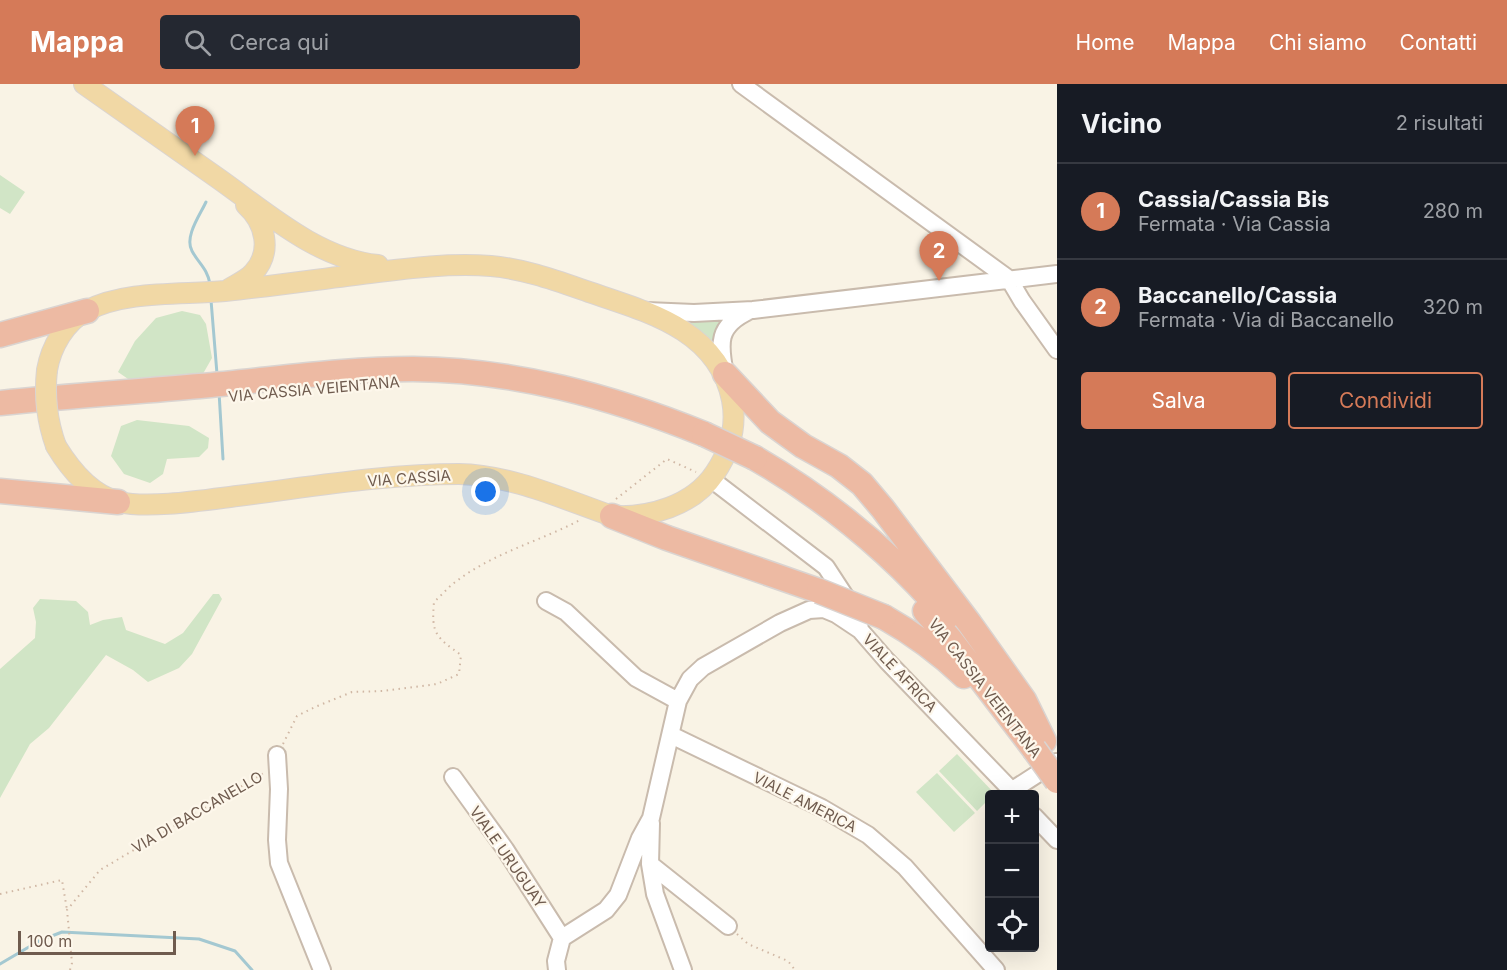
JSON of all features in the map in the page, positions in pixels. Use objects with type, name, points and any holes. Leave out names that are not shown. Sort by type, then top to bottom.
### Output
[{"type":"highway","points":[[0,335],[87,311]]},
{"type":"highway","points":[[725,374],[770,422],[804,446],[840,466],[862,484],[884,509],[1024,700],[1048,753]]},
{"type":"highway","name":"VIA CASSIA VEIENTANA","points":[[0,416],[226,390],[414,382],[484,387],[540,396],[602,410],[702,440],[753,464],[785,492],[867,555],[918,603],[1048,753],[1057,780]]},
{"type":"highway","name":"VIA CASSIA VEIENTANA","points":[[0,403],[201,393]]},
{"type":"highway","points":[[0,491],[118,502]]},
{"type":"highway","points":[[614,508],[667,538],[819,591],[884,617],[937,651],[967,679],[1000,718],[1048,753]]},
{"type":"main road","name":"VIA CASSIA","points":[[84,84],[298,234],[342,258],[362,264],[408,269]]},
{"type":"main road","name":"VIA CASSIA","points":[[215,292],[253,273],[264,250],[261,223],[233,189]]},
{"type":"main road","name":"VIA CASSIA","points":[[452,265],[514,269],[644,310],[671,323],[696,340],[725,374],[733,404],[734,428],[728,451],[711,479],[693,496],[670,508],[629,516],[614,508],[510,481],[460,474],[345,483],[141,504],[118,502],[94,490],[67,464],[56,446],[48,424],[45,391],[50,355],[72,322],[87,311],[105,302],[129,298],[215,292],[408,269],[452,265]]},
{"type":"street","points":[[741,84],[1009,279],[1057,350]]},
{"type":"street","points":[[644,310],[694,313],[753,310],[1057,274]]},
{"type":"street","points":[[725,374],[720,351],[723,333],[735,320],[753,310]]},
{"type":"street","name":"VIALE AFRICA","points":[[711,479],[826,567],[858,616],[860,630],[1010,790]]},
{"type":"street","points":[[546,601],[566,612],[636,678],[678,701]]},
{"type":"street","points":[[683,970],[655,894],[650,864],[651,818],[678,701],[690,679],[703,667],[780,623],[809,610],[824,609],[860,630]]},
{"type":"street","name":"VIALE AMERICA","points":[[671,735],[822,808],[868,835],[916,879],[996,970]]},
{"type":"street","points":[[1016,790],[1048,753]]},
{"type":"street","points":[[277,755],[279,863],[322,970]]},
{"type":"street","name":"VIALE URUGUAY","points":[[453,777],[505,849],[562,938]]},
{"type":"street","points":[[556,970],[562,938],[606,910],[618,895],[640,838],[651,818]]},
{"type":"street","points":[[1039,820],[1057,840]]},
{"type":"street","points":[[650,864],[728,926]]},
{"type":"path","points":[[614,508],[667,459],[711,479]]},
{"type":"path","name":"VIA DI BACCANELLO","points":[[67,910],[100,870],[270,770],[297,716],[352,692],[383,691],[436,684],[459,674],[461,655],[442,642],[432,624],[434,602],[458,580],[480,567],[528,542],[558,532],[585,517]]},
{"type":"path","points":[[0,894],[62,880],[72,963],[70,970]]},
{"type":"path","points":[[728,926],[748,944],[788,961],[795,970]]},
{"type":"green space","points":[[0,175],[25,192],[10,214],[0,208]]},
{"type":"green space","points":[[182,311],[200,315],[206,324],[212,358],[200,379],[131,381],[118,372],[135,341],[156,318]]},
{"type":"green space","points":[[732,317],[714,349],[679,321]]},
{"type":"green space","points":[[137,420],[189,426],[209,438],[208,448],[199,457],[167,459],[163,474],[150,483],[124,474],[111,456],[121,426]]},
{"type":"green space","points":[[213,594],[219,594],[222,599],[192,654],[179,668],[148,682],[133,670],[106,655],[49,728],[30,744],[0,798],[0,669],[35,638],[36,622],[33,608],[40,599],[76,601],[88,612],[90,625],[122,617],[126,630],[165,644],[183,633]]},
{"type":"green space","points":[[957,754],[991,790],[985,790],[985,803],[977,811],[939,771]]},
{"type":"green space","points":[[937,773],[975,813],[954,832],[916,792]]},
{"type":"waterway","points":[[206,202],[191,233],[190,245],[207,274],[210,284]]},
{"type":"waterway","points":[[211,300],[217,374]]},
{"type":"waterway","points":[[219,392],[223,459]]},
{"type":"waterway","points":[[0,964],[39,941],[62,932],[199,939],[235,951],[252,970]]},
{"type":"place","name":"Cassia/Cassia Bis","points":[[195,156]]},
{"type":"place","name":"Baccanello/Cassia","points":[[939,281]]}]
